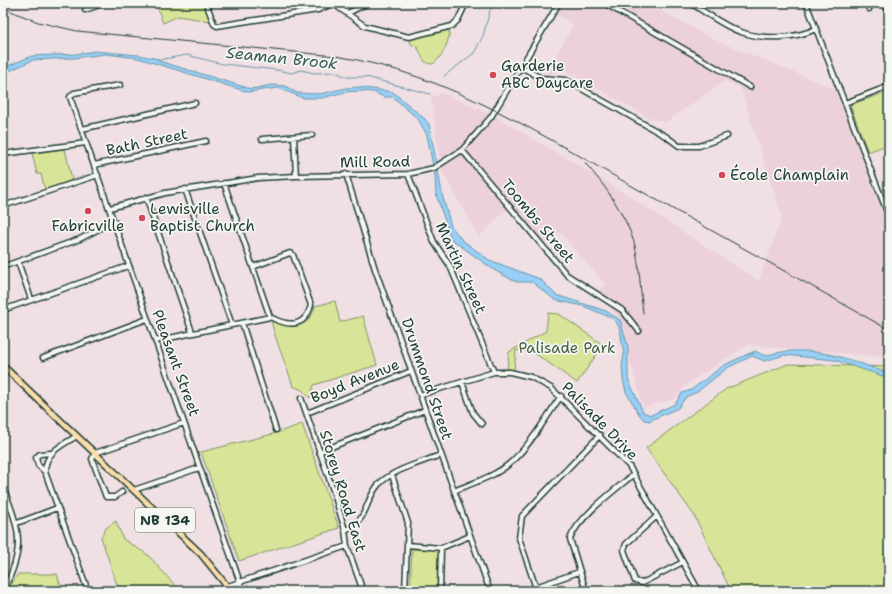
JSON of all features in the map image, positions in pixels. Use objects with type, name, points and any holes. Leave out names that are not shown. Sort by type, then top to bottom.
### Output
[{"type":"main road","name":"NB 134","points":[[3,366],[201,554],[229,589]]},
{"type":"street","points":[[85,10],[105,3]]},
{"type":"street","points":[[206,3],[214,24],[217,26],[318,10],[332,4],[348,13],[364,26],[412,37],[452,26],[458,20],[466,3]]},
{"type":"street","points":[[348,13],[368,3]]},
{"type":"street","name":"Mill Road","points":[[110,208],[146,197],[224,183],[296,176],[408,174],[424,171],[443,163],[462,150],[491,117],[559,3]]},
{"type":"street","points":[[604,3],[750,87]]},
{"type":"street","points":[[690,3],[740,31],[751,34],[790,37],[803,35],[816,29]]},
{"type":"street","points":[[806,3],[889,217]]},
{"type":"street","points":[[867,3],[869,9]]},
{"type":"street","points":[[889,3],[887,7],[889,13]]},
{"type":"street","points":[[521,67],[541,78],[566,80],[667,137],[679,146],[699,146],[727,136]]},
{"type":"street","name":"Pleasant Street","points":[[120,85],[70,94],[110,208],[128,266],[243,591]]},
{"type":"street","points":[[845,103],[889,86]]},
{"type":"street","points":[[82,129],[195,104]]},
{"type":"street","points":[[262,139],[312,135]]},
{"type":"street","points":[[294,137],[296,176]]},
{"type":"street","name":"Bath Street","points":[[94,165],[206,141]]},
{"type":"street","points":[[3,154],[86,143]]},
{"type":"street","name":"Toombs Street","points":[[462,150],[567,274],[622,310],[639,332]]},
{"type":"street","name":"Drummond Street","points":[[346,174],[375,269],[412,371],[440,455],[490,591]]},
{"type":"street","name":"Martin Street","points":[[408,174],[434,242],[450,266],[494,372]]},
{"type":"street","points":[[3,206],[98,175]]},
{"type":"street","points":[[224,183],[270,317]]},
{"type":"street","points":[[185,189],[232,325]]},
{"type":"street","points":[[146,197],[192,332]]},
{"type":"street","points":[[5,266],[80,239],[114,222]]},
{"type":"street","points":[[155,341],[192,332],[270,317],[289,325],[304,319],[309,312],[311,305],[293,255],[290,253],[253,267]]},
{"type":"street","points":[[18,262],[31,299]]},
{"type":"street","points":[[3,310],[128,266]]},
{"type":"street","points":[[43,358],[147,319]]},
{"type":"street","points":[[242,323],[276,430]]},
{"type":"street","name":"Boyd Avenue","points":[[306,413],[412,371]]},
{"type":"street","name":"Palisade Drive","points":[[420,395],[494,372],[510,372],[531,377],[551,388],[561,396],[629,466],[699,591]]},
{"type":"street","points":[[462,382],[473,413],[482,424]]},
{"type":"street","points":[[454,491],[496,473],[509,465],[524,448],[561,396]]},
{"type":"street","name":"Storey Road East","points":[[301,398],[345,530],[347,546],[362,591]]},
{"type":"street","points":[[319,452],[425,410]]},
{"type":"street","points":[[122,492],[115,497],[106,497],[92,459],[95,453],[184,422]]},
{"type":"street","points":[[536,589],[519,538],[522,516],[600,435]]},
{"type":"street","points":[[77,436],[51,453],[40,454],[36,457],[38,465],[45,472],[88,591]]},
{"type":"street","points":[[45,472],[46,463],[51,453]]},
{"type":"street","points":[[345,530],[358,522],[366,512],[371,495],[378,486],[392,475],[440,455]]},
{"type":"street","points":[[134,490],[199,468]]},
{"type":"street","points":[[586,591],[570,539],[573,531],[604,498],[634,474]]},
{"type":"street","points":[[392,475],[408,523],[405,591]]},
{"type":"street","points":[[3,487],[17,523],[18,544],[15,563],[3,591]]},
{"type":"street","points":[[17,523],[58,508]]},
{"type":"street","points":[[657,516],[626,544],[624,550],[635,581],[642,583],[683,562]]},
{"type":"street","points":[[408,545],[441,548],[470,536]]},
{"type":"street","points":[[229,589],[240,582],[347,546]]},
{"type":"street","points":[[440,591],[441,548]]},
{"type":"street","points":[[524,591],[536,589],[580,572]]},
{"type":"shaded area","points":[[564,3],[609,3],[625,13],[631,3],[645,3],[720,42],[835,89],[878,199],[889,194],[889,355],[884,357],[748,345],[688,383],[674,399],[643,408],[619,319],[597,292],[606,285],[560,233],[544,243],[512,204],[479,237],[441,170],[431,97],[443,93],[496,117],[607,182],[759,281],[782,217],[740,87],[725,81],[666,122],[652,119],[563,70],[544,76],[573,25],[557,14]]},
{"type":"green space","points":[[156,3],[204,3],[210,21],[178,16],[163,23]]},
{"type":"green space","points":[[446,30],[450,32],[446,45],[437,61],[433,64],[429,64],[424,61],[417,47],[413,46],[410,42],[412,39]]},
{"type":"green space","points":[[887,92],[889,99],[889,144],[868,152],[850,105]]},
{"type":"green space","points":[[65,149],[72,180],[45,190],[41,174],[37,174],[32,153]]},
{"type":"green space","points":[[335,301],[340,322],[363,316],[377,365],[314,385],[310,398],[302,390],[293,386],[278,345],[271,320],[292,326],[303,324],[312,314],[315,306]]},
{"type":"green space","name":"Palisade Park","points":[[548,313],[559,314],[603,345],[577,383],[533,352],[516,350],[514,371],[507,370],[509,352],[546,331]]},
{"type":"green space","points":[[788,364],[889,367],[889,591],[731,591],[694,515],[646,448],[726,389]]},
{"type":"green space","points":[[302,424],[339,528],[239,561],[201,452],[273,434]]},
{"type":"green space","points":[[116,521],[123,539],[148,555],[180,591],[119,591],[101,537],[106,528]]},
{"type":"green space","points":[[412,549],[440,550],[438,591],[410,591]]},
{"type":"green space","points":[[18,574],[57,574],[62,591],[7,591]]},
{"type":"water","points":[[95,51],[138,55],[159,59],[159,61],[251,89],[272,85],[285,86],[297,93],[320,94],[358,87],[393,92],[429,124],[443,198],[451,226],[462,240],[489,260],[540,279],[556,295],[606,311],[620,320],[628,347],[628,379],[643,412],[651,415],[675,404],[682,393],[691,390],[724,365],[755,351],[765,356],[781,352],[796,351],[828,354],[889,374],[889,378],[834,360],[784,355],[765,361],[752,356],[727,368],[697,392],[686,397],[678,408],[649,421],[644,420],[626,392],[623,379],[622,366],[624,354],[620,330],[617,323],[612,318],[583,306],[555,300],[532,282],[517,282],[512,280],[494,270],[451,239],[436,194],[435,176],[427,135],[418,119],[393,97],[384,97],[373,92],[359,91],[345,92],[322,98],[303,98],[278,88],[248,92],[138,58],[106,54],[74,58],[33,60],[3,74],[3,68],[32,56],[77,54]]},
{"type":"waterway","name":"Seaman Brook","points":[[444,76],[474,53],[483,36],[492,3]]},
{"type":"waterway","name":"Seaman Brook","points":[[158,60],[187,55],[223,64],[292,73],[301,70],[314,73],[335,72],[347,77],[366,77],[430,94]]},
{"type":"waterway","points":[[746,355],[754,353]]},
{"type":"railway","points":[[3,8],[38,22],[77,31],[336,56],[377,65],[417,77],[456,92],[530,128],[889,330]]},
{"type":"railway","points":[[585,163],[614,200],[630,231],[638,260],[643,313]]},
{"type":"place","name":"Garderie ABC Daycare","points":[[493,75]]},
{"type":"place","name":"École Champlain","points":[[722,175]]},
{"type":"place","name":"Fabricville","points":[[88,211]]},
{"type":"place","name":"Lewisville Baptist Church","points":[[142,218]]}]
